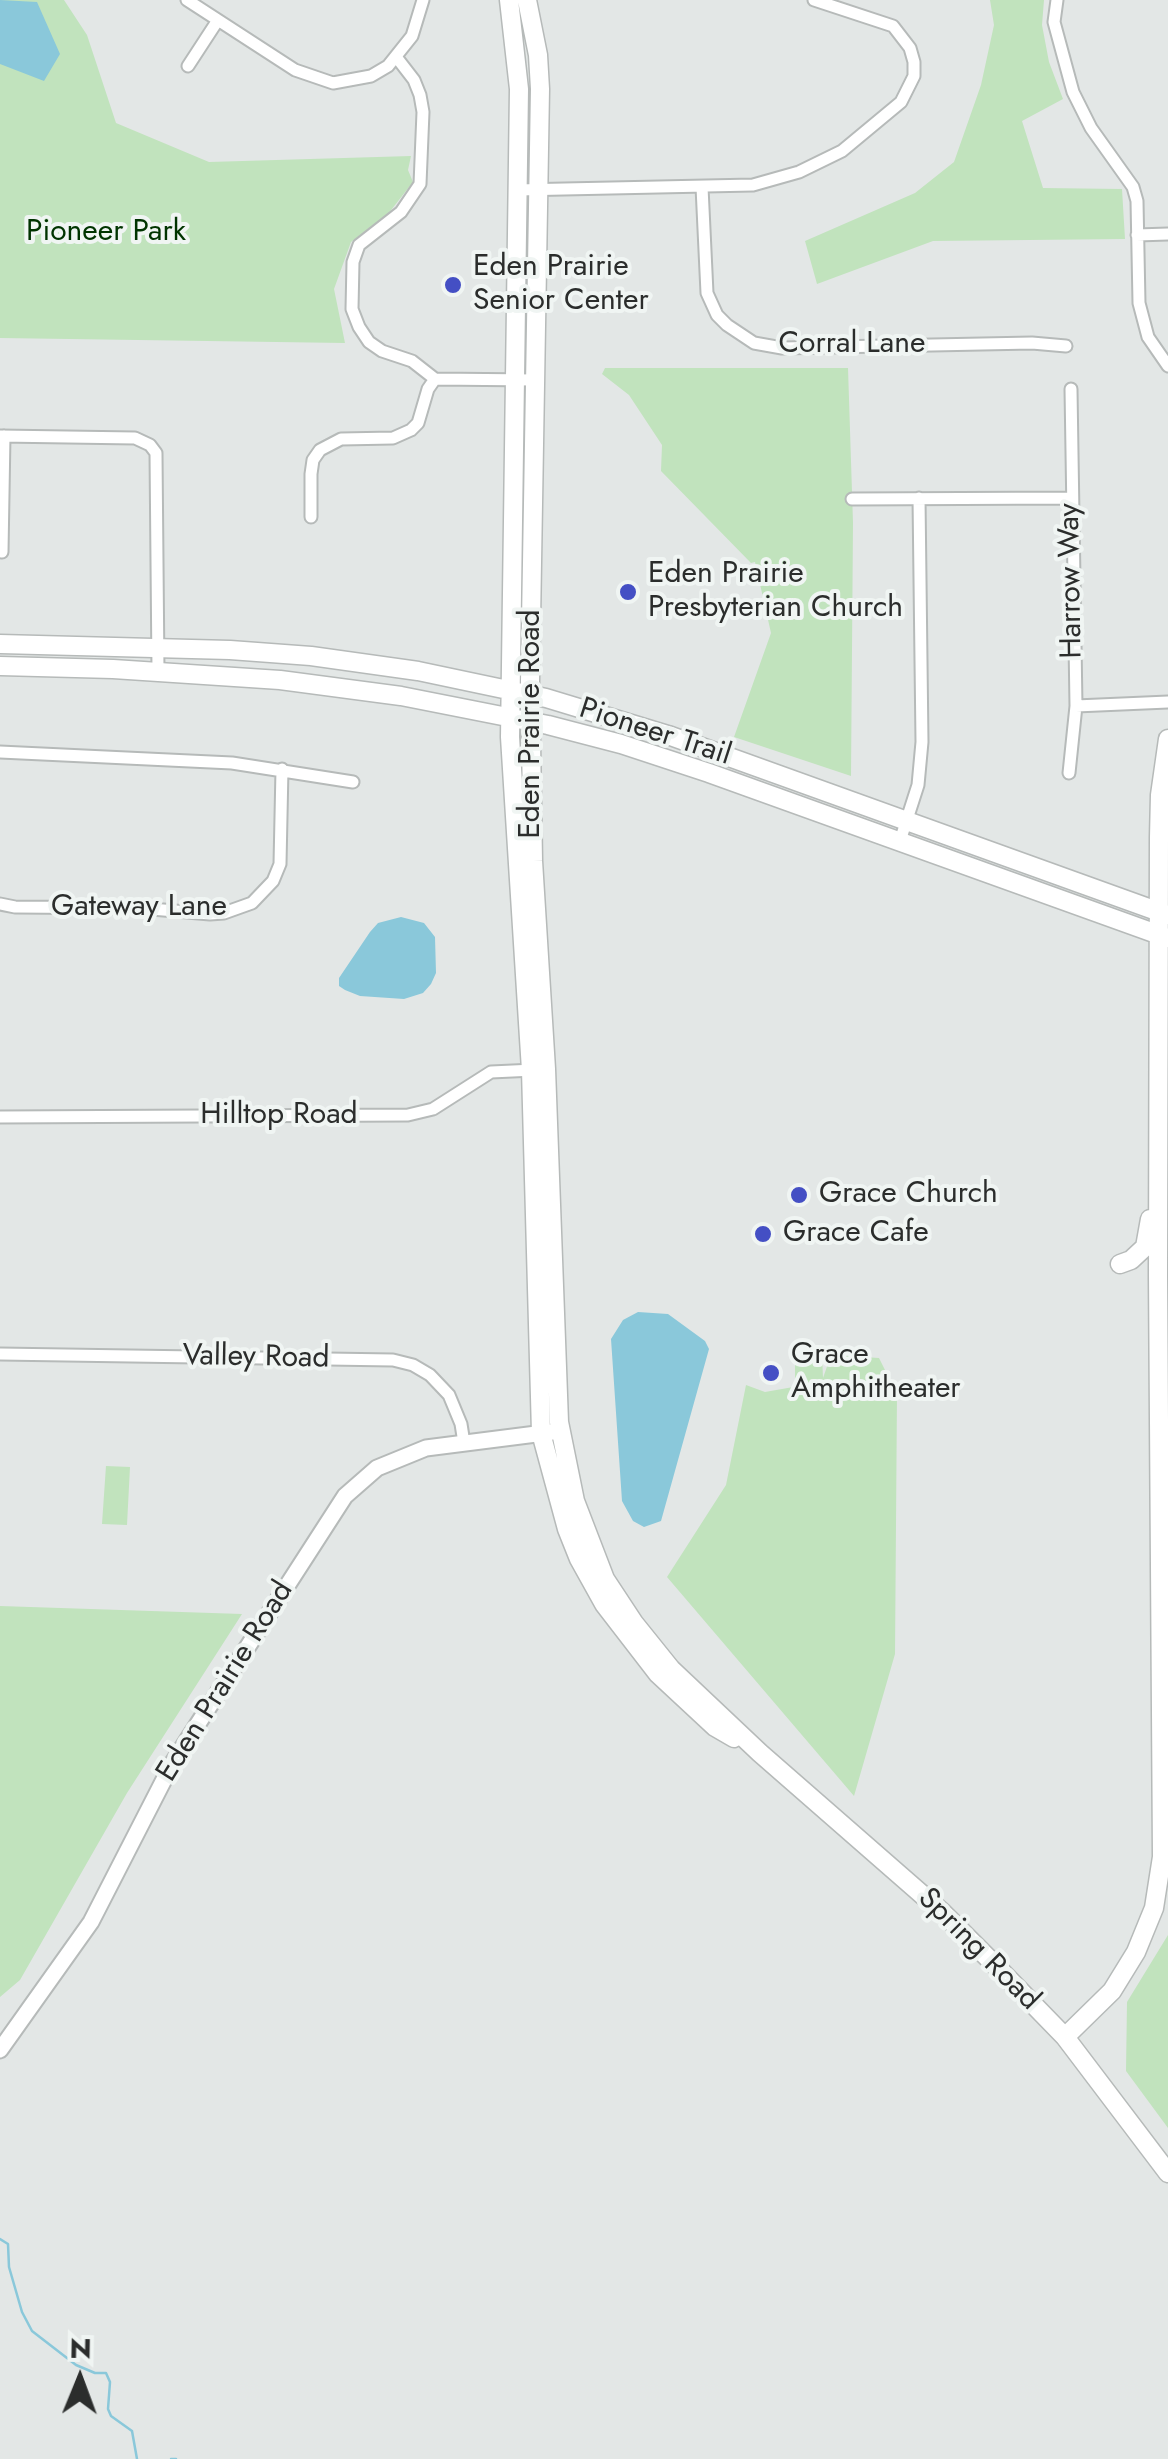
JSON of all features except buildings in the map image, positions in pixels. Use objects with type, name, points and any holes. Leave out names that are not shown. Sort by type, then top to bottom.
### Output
[{"type":"main road","name":"Eden Prairie Road","points":[[509,0],[518,67],[510,717],[539,1070]]},
{"type":"main road","name":"Eden Prairie Road","points":[[527,0],[540,89],[530,722],[550,1432]]},
{"type":"main road","name":"Pioneer Trail","points":[[0,644],[311,656],[418,671],[510,690],[668,735],[1164,914]]},
{"type":"main road","name":"Pioneer Trail","points":[[0,666],[158,671],[326,685],[510,717],[664,758],[1164,937]]},
{"type":"main road","points":[[1065,2038],[1112,1991],[1136,1952],[1154,1908],[1162,1857],[1158,1179],[1164,837],[1160,795],[1168,739]]},
{"type":"main road","points":[[1120,1264],[1145,1247],[1158,1179]]},
{"type":"main road","name":"Spring Road","points":[[550,1432],[559,1504],[579,1560],[620,1628],[648,1663],[716,1727],[760,1753],[942,1912],[1065,2038],[1168,2173]]},
{"type":"street","points":[[187,0],[295,70],[333,83],[371,76],[396,58],[412,36],[423,0]]},
{"type":"street","points":[[518,190],[765,183],[813,165],[860,138],[909,90],[914,76],[910,48],[893,26],[814,0]]},
{"type":"street","points":[[1057,0],[1054,22],[1066,74],[1091,128],[1133,187],[1138,303],[1148,337],[1168,366]]},
{"type":"street","points":[[188,66],[218,20]]},
{"type":"street","points":[[396,58],[414,80],[420,95],[420,184],[401,212],[359,245],[353,262],[352,310],[370,342],[382,351],[412,361],[435,380],[535,380]]},
{"type":"street","name":"Corral Lane","points":[[702,187],[707,293],[727,326],[754,342],[782,348],[1032,343],[1066,346]]},
{"type":"street","points":[[1138,234],[1168,234]]},
{"type":"street","points":[[311,518],[311,474],[320,450],[341,440],[393,438],[411,430],[418,423],[428,388],[435,380]]},
{"type":"street","name":"Harrow Way","points":[[1069,774],[1076,706],[1071,388]]},
{"type":"street","points":[[2,552],[2,436],[155,441],[158,671]]},
{"type":"street","points":[[900,842],[918,785],[922,742],[919,498]]},
{"type":"street","points":[[852,499],[1071,498]]},
{"type":"street","points":[[1076,706],[1168,702]]},
{"type":"street","points":[[0,752],[232,763],[353,782]]},
{"type":"street","name":"Gateway Lane","points":[[0,904],[210,914],[252,903],[273,881],[280,864],[282,769]]},
{"type":"street","name":"Hilltop Road","points":[[0,1117],[408,1115],[433,1109],[491,1072],[539,1070]]},
{"type":"street","name":"Valley Road","points":[[0,1354],[393,1360],[430,1374],[449,1395],[464,1443]]},
{"type":"street","name":"Eden Prairie Road","points":[[0,2050],[91,1922],[172,1764],[345,1496],[376,1468],[426,1448],[550,1432]]},
{"type":"green space","name":"Pioneer Park","points":[[0,0],[64,0],[87,35],[116,123],[209,162],[411,156],[408,170],[413,182],[388,214],[351,242],[334,289],[345,343],[0,338]]},
{"type":"green space","points":[[990,0],[1044,0],[1042,25],[1049,62],[1063,99],[1022,121],[1043,188],[1122,189],[1125,239],[933,241],[817,284],[805,241],[915,193],[954,162],[981,85],[994,25]]},
{"type":"green space","points":[[605,368],[848,368],[853,523],[851,776],[734,737],[771,633],[755,562],[751,563],[661,471],[662,445],[629,395],[602,374]]},
{"type":"green space","points":[[795,1354],[822,1354],[823,1378],[831,1355],[879,1358],[897,1394],[895,1654],[854,1796],[667,1577],[726,1485],[746,1385],[765,1392],[816,1383],[795,1382]]},
{"type":"green space","points":[[106,1466],[130,1467],[127,1525],[102,1524]]},
{"type":"green space","points":[[0,1606],[242,1614],[127,1793],[20,1980],[0,1997]]},
{"type":"green space","points":[[1168,1935],[1168,2128],[1126,2071],[1127,2002]]},
{"type":"water","points":[[0,0],[37,2],[60,54],[44,81],[0,64]]},
{"type":"water","points":[[401,917],[424,923],[435,937],[436,973],[423,993],[404,999],[360,996],[339,986],[339,978],[378,923]]},
{"type":"water","points":[[638,1312],[668,1314],[705,1341],[709,1349],[661,1521],[644,1527],[633,1521],[622,1501],[611,1339],[623,1320]]},
{"type":"waterway","points":[[0,2239],[8,2244],[9,2267],[32,2331],[76,2365],[106,2373],[110,2382],[108,2409],[111,2416],[132,2431],[137,2459]]},
{"type":"waterway","points":[[171,2459],[176,2459]]},
{"type":"place","name":"Eden Prairie Senior Center","points":[[453,285]]},
{"type":"place","name":"Eden Prairie Presbyterian Church","points":[[628,592]]},
{"type":"place","name":"Grace Church","points":[[799,1195]]},
{"type":"place","name":"Grace Cafe","points":[[763,1234]]},
{"type":"place","name":"Grace Amphitheater","points":[[771,1373]]}]
